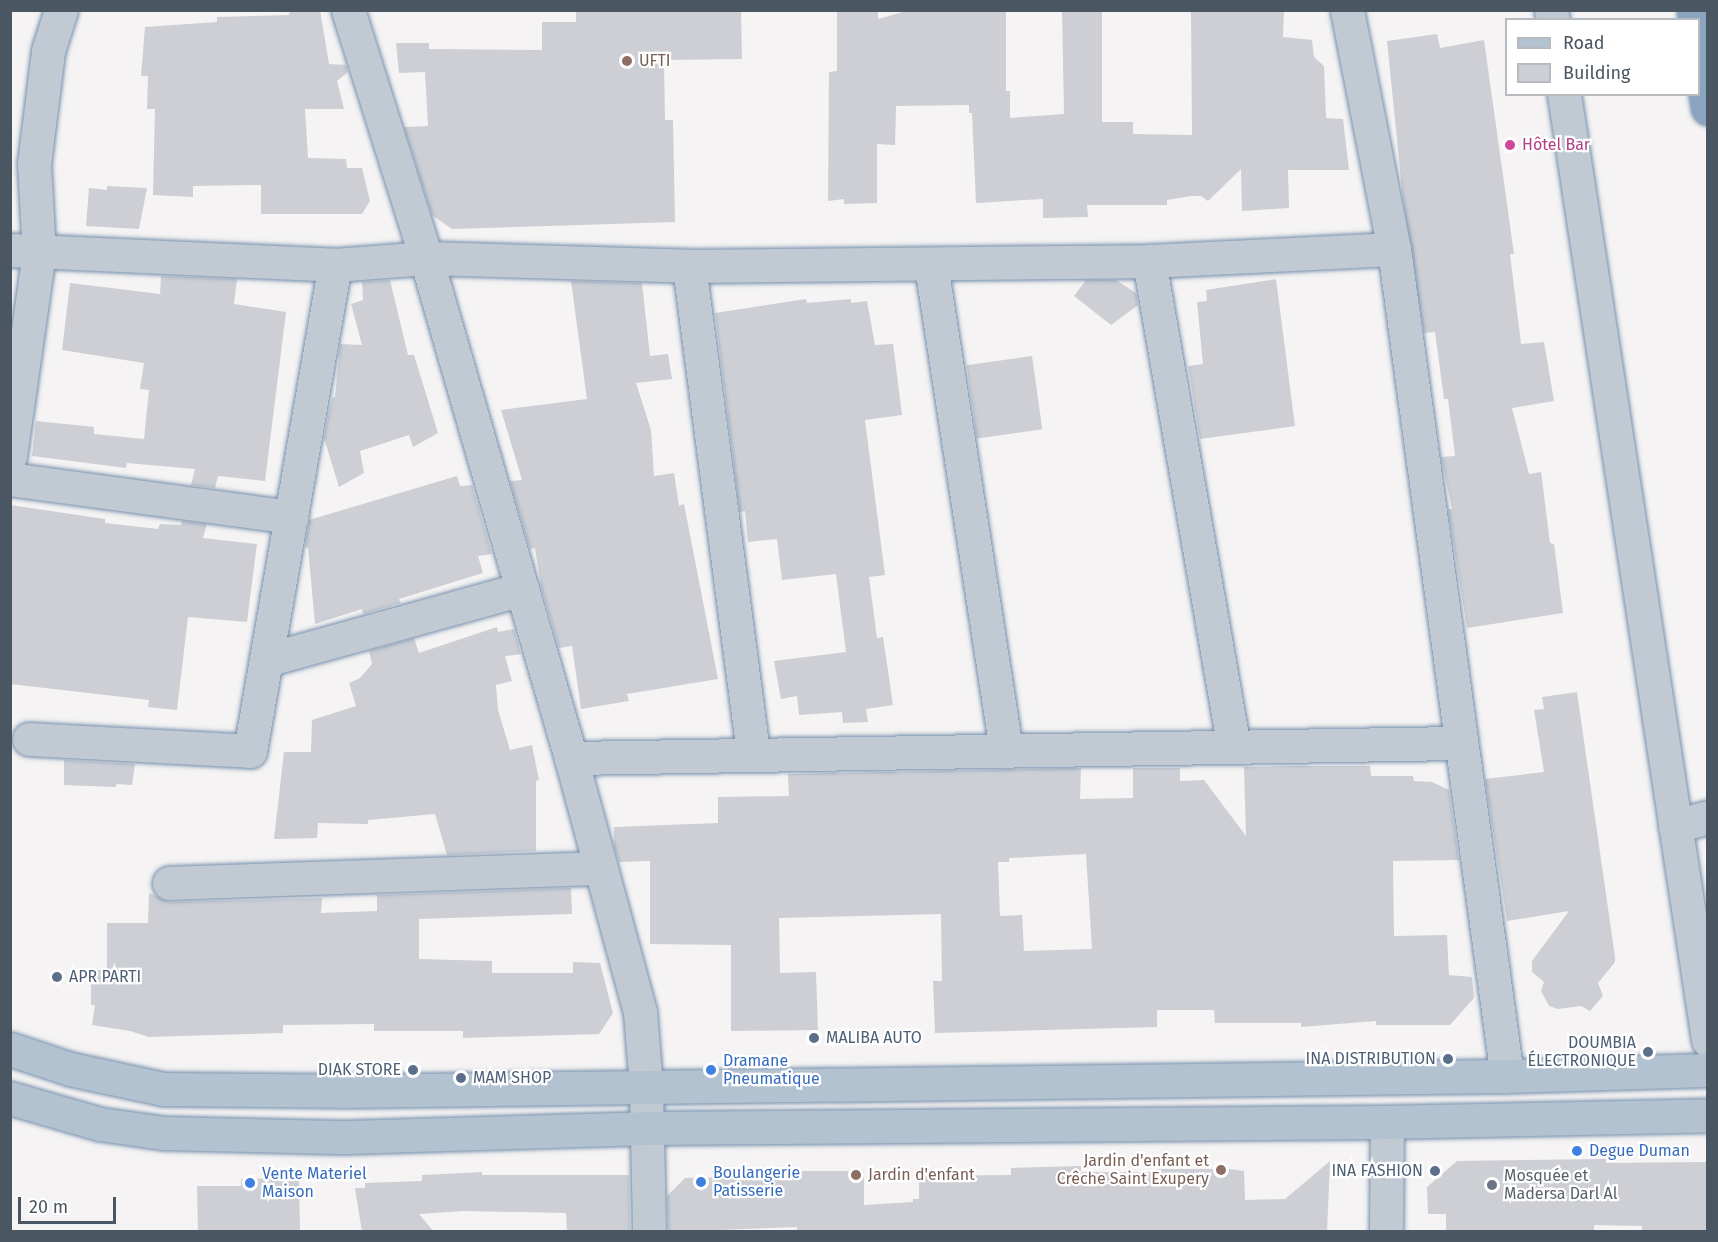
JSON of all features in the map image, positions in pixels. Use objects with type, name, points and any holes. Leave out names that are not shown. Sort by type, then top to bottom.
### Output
[{"type":"highway","points":[[1700,59],[1707,108]]},
{"type":"main road","points":[[10,1049],[70,1070],[163,1089],[341,1091],[1507,1076],[1707,1070]]},
{"type":"main road","points":[[10,1098],[100,1124],[164,1133],[346,1137],[646,1128],[1387,1122],[1707,1115]]},
{"type":"street","points":[[10,456],[25,251],[34,164],[48,51],[62,10]]},
{"type":"street","points":[[348,10],[426,258],[571,758],[640,1012],[646,1087],[649,1232]]},
{"type":"street","points":[[1347,10],[1394,249],[1507,1076]]},
{"type":"street","points":[[1564,96],[1707,1040]]},
{"type":"street","points":[[25,251],[336,265],[426,258],[689,266],[1149,261],[1394,249]]},
{"type":"street","points":[[1149,261],[1233,747]]},
{"type":"street","points":[[29,739],[250,751],[336,265]]},
{"type":"street","points":[[931,265],[1006,751]]},
{"type":"street","points":[[689,266],[753,754]]},
{"type":"street","points":[[10,479],[291,517]]},
{"type":"street","points":[[266,660],[522,589]]},
{"type":"street","points":[[571,758],[1461,743]]},
{"type":"street","points":[[1675,826],[1707,817]]},
{"type":"street","points":[[169,883],[600,868]]},
{"type":"street","points":[[1386,1232],[1387,1122]]},
{"type":"building","points":[[290,10],[320,10],[329,64],[346,65],[348,72],[337,81],[344,109],[305,109],[308,158],[346,159],[347,168],[362,168],[370,201],[362,214],[261,214],[261,185],[193,186],[193,197],[153,195],[155,109],[147,109],[148,76],[141,76],[145,27],[217,22],[217,17],[289,15]]},
{"type":"building","points":[[576,10],[741,10],[742,59],[664,60],[665,120],[673,120],[675,222],[452,229],[432,215],[404,127],[428,126],[425,72],[399,73],[396,43],[429,43],[429,49],[542,50],[542,22],[576,22]]},
{"type":"building","points":[[837,10],[878,10],[878,19],[910,10],[1006,10],[1006,91],[1010,91],[1010,118],[1064,114],[1062,10],[1102,10],[1102,122],[1133,122],[1133,134],[1192,135],[1191,10],[1284,10],[1283,37],[1312,40],[1314,57],[1324,66],[1326,118],[1343,119],[1349,170],[1288,170],[1289,208],[1242,211],[1241,169],[1208,201],[1201,196],[1191,196],[1167,200],[1167,205],[1087,205],[1088,217],[1043,218],[1043,199],[976,203],[972,113],[969,113],[969,105],[896,106],[895,145],[877,144],[877,203],[844,204],[844,199],[828,201],[829,72],[837,71]]},
{"type":"building","points":[[1437,34],[1440,48],[1484,40],[1514,254],[1510,254],[1521,344],[1544,342],[1554,401],[1512,408],[1529,474],[1541,472],[1550,543],[1554,544],[1563,613],[1467,628],[1448,509],[1452,509],[1441,457],[1455,456],[1448,399],[1444,399],[1435,332],[1424,333],[1403,199],[1387,41]]},
{"type":"building","points":[[107,186],[147,188],[139,229],[86,226],[89,188],[107,190]]},
{"type":"building","points":[[161,276],[237,279],[234,304],[286,312],[265,481],[218,476],[215,488],[191,485],[195,469],[127,463],[126,468],[32,456],[36,421],[94,427],[94,434],[144,439],[149,390],[140,389],[144,363],[62,350],[70,283],[160,294]]},
{"type":"building","points":[[1276,279],[1295,426],[1200,439],[1188,366],[1203,364],[1197,302],[1207,301],[1206,290]]},
{"type":"building","points":[[390,280],[408,355],[414,355],[438,433],[413,447],[409,435],[360,451],[364,473],[339,487],[324,438],[332,398],[335,397],[340,344],[362,345],[351,304],[363,300],[362,282]]},
{"type":"building","points":[[1086,280],[1116,280],[1136,293],[1138,305],[1111,325],[1074,296]]},
{"type":"building","points":[[571,281],[642,283],[650,356],[668,354],[672,379],[636,383],[651,430],[654,476],[674,473],[679,506],[684,504],[718,679],[627,694],[629,701],[581,709],[572,646],[559,648],[541,586],[535,548],[530,549],[510,481],[522,480],[501,410],[587,399]]},
{"type":"building","points":[[806,299],[807,303],[851,299],[851,303],[867,301],[875,345],[893,344],[902,415],[865,420],[885,575],[869,577],[877,638],[883,637],[893,705],[866,709],[868,722],[843,723],[842,712],[799,715],[797,696],[781,699],[774,661],[846,652],[836,574],[782,580],[777,539],[748,542],[745,511],[740,512],[715,313]]},
{"type":"building","points":[[1032,356],[1042,429],[977,438],[967,365]]},
{"type":"building","points":[[457,476],[460,486],[472,485],[492,554],[478,556],[483,573],[399,599],[401,603],[363,614],[362,609],[315,624],[308,547],[305,548],[309,520]]},
{"type":"building","points":[[10,505],[105,519],[105,523],[158,529],[160,524],[181,525],[182,521],[207,524],[203,538],[257,544],[247,622],[188,617],[177,710],[148,707],[149,700],[10,684]]},
{"type":"building","points":[[497,627],[498,632],[514,629],[521,654],[505,656],[512,681],[496,685],[498,710],[510,750],[532,745],[539,780],[536,781],[536,851],[447,855],[435,814],[368,820],[368,824],[318,823],[317,838],[274,839],[284,752],[311,752],[312,720],[356,706],[349,683],[360,678],[372,664],[369,651],[414,638],[419,653]]},
{"type":"building","points":[[1577,692],[1615,957],[1615,962],[1598,983],[1603,996],[1590,1011],[1581,1006],[1558,1009],[1549,1006],[1541,991],[1544,982],[1532,972],[1532,961],[1569,911],[1507,921],[1485,779],[1544,772],[1534,710],[1544,709],[1542,697]]},
{"type":"building","points":[[64,760],[135,764],[132,785],[117,784],[115,787],[64,785]]},
{"type":"building","points":[[1370,766],[1371,776],[1413,776],[1414,781],[1432,782],[1449,790],[1459,860],[1393,861],[1394,936],[1447,935],[1449,975],[1472,977],[1474,998],[1450,1025],[1376,1025],[1376,1021],[1301,1027],[1301,1023],[1215,1023],[1214,1010],[1157,1010],[1157,1027],[935,1033],[933,981],[942,981],[941,914],[779,918],[780,973],[816,972],[818,1030],[731,1031],[731,945],[650,944],[650,861],[619,862],[614,846],[614,827],[718,823],[718,797],[789,796],[788,774],[1081,768],[1080,799],[1133,798],[1133,768],[1180,768],[1180,781],[1204,780],[1246,836],[1244,767]],"holes":[[[1086,854],[1092,949],[1024,951],[1022,915],[1000,916],[998,862],[1009,862],[1009,858]]]},
{"type":"building","points":[[571,888],[572,914],[419,919],[419,959],[492,961],[492,973],[573,973],[573,962],[600,963],[613,1013],[599,1034],[463,1038],[463,1031],[374,1031],[374,1024],[283,1025],[283,1033],[149,1037],[130,1031],[92,1025],[95,1005],[91,1005],[91,970],[107,970],[107,923],[148,923],[149,893],[170,902],[322,898],[321,913],[377,911],[377,895]]},
{"type":"building","points":[[1606,1159],[1606,1163],[1707,1162],[1707,1232],[1642,1232],[1642,1226],[1594,1225],[1594,1232],[1446,1232],[1446,1214],[1428,1214],[1427,1187],[1457,1161]]},
{"type":"building","points":[[1330,1161],[1327,1232],[797,1232],[797,1227],[668,1232],[667,1196],[685,1178],[790,1176],[790,1171],[864,1171],[864,1205],[913,1202],[913,1199],[919,1199],[919,1176],[1011,1175],[1011,1168],[1081,1166],[1081,1172],[1230,1169],[1244,1171],[1245,1200],[1285,1199]]},
{"type":"building","points":[[482,1172],[482,1175],[629,1175],[630,1232],[567,1232],[566,1213],[464,1211],[419,1214],[434,1232],[362,1232],[355,1188],[365,1188],[365,1183],[422,1181],[422,1175]]},
{"type":"building","points":[[299,1178],[300,1232],[198,1232],[197,1186],[241,1186],[241,1179]]},
{"type":"place","name":"UFTI","points":[[627,61]]},
{"type":"place","name":"Hôtel Bar","points":[[1510,145]]},
{"type":"place","name":"APR PARTI","points":[[57,977]]},
{"type":"place","name":"MALIBA AUTO","points":[[814,1038]]},
{"type":"place","name":"DOUMBIA ÉLECTRONIQUE","points":[[1648,1052]]},
{"type":"place","name":"INA DISTRIBUTION","points":[[1448,1059]]},
{"type":"place","name":"DIAK STORE","points":[[413,1070]]},
{"type":"place","name":"Dramane Pneumatique","points":[[711,1070]]},
{"type":"place","name":"MAM SHOP","points":[[461,1078]]},
{"type":"place","name":"Degue Duman","points":[[1577,1151]]},
{"type":"place","name":"Jardin d'enfant et Crêche Saint Exupery","points":[[1221,1170]]},
{"type":"place","name":"INA FASHION","points":[[1435,1171]]},
{"type":"place","name":"Jardin d'enfant","points":[[856,1175]]},
{"type":"place","name":"Boulangerie Patisserie","points":[[701,1182]]},
{"type":"place","name":"Vente Materiel Maison","points":[[250,1183]]},
{"type":"place","name":"Mosquée et Madersa Darl Al","points":[[1492,1185]]}]
